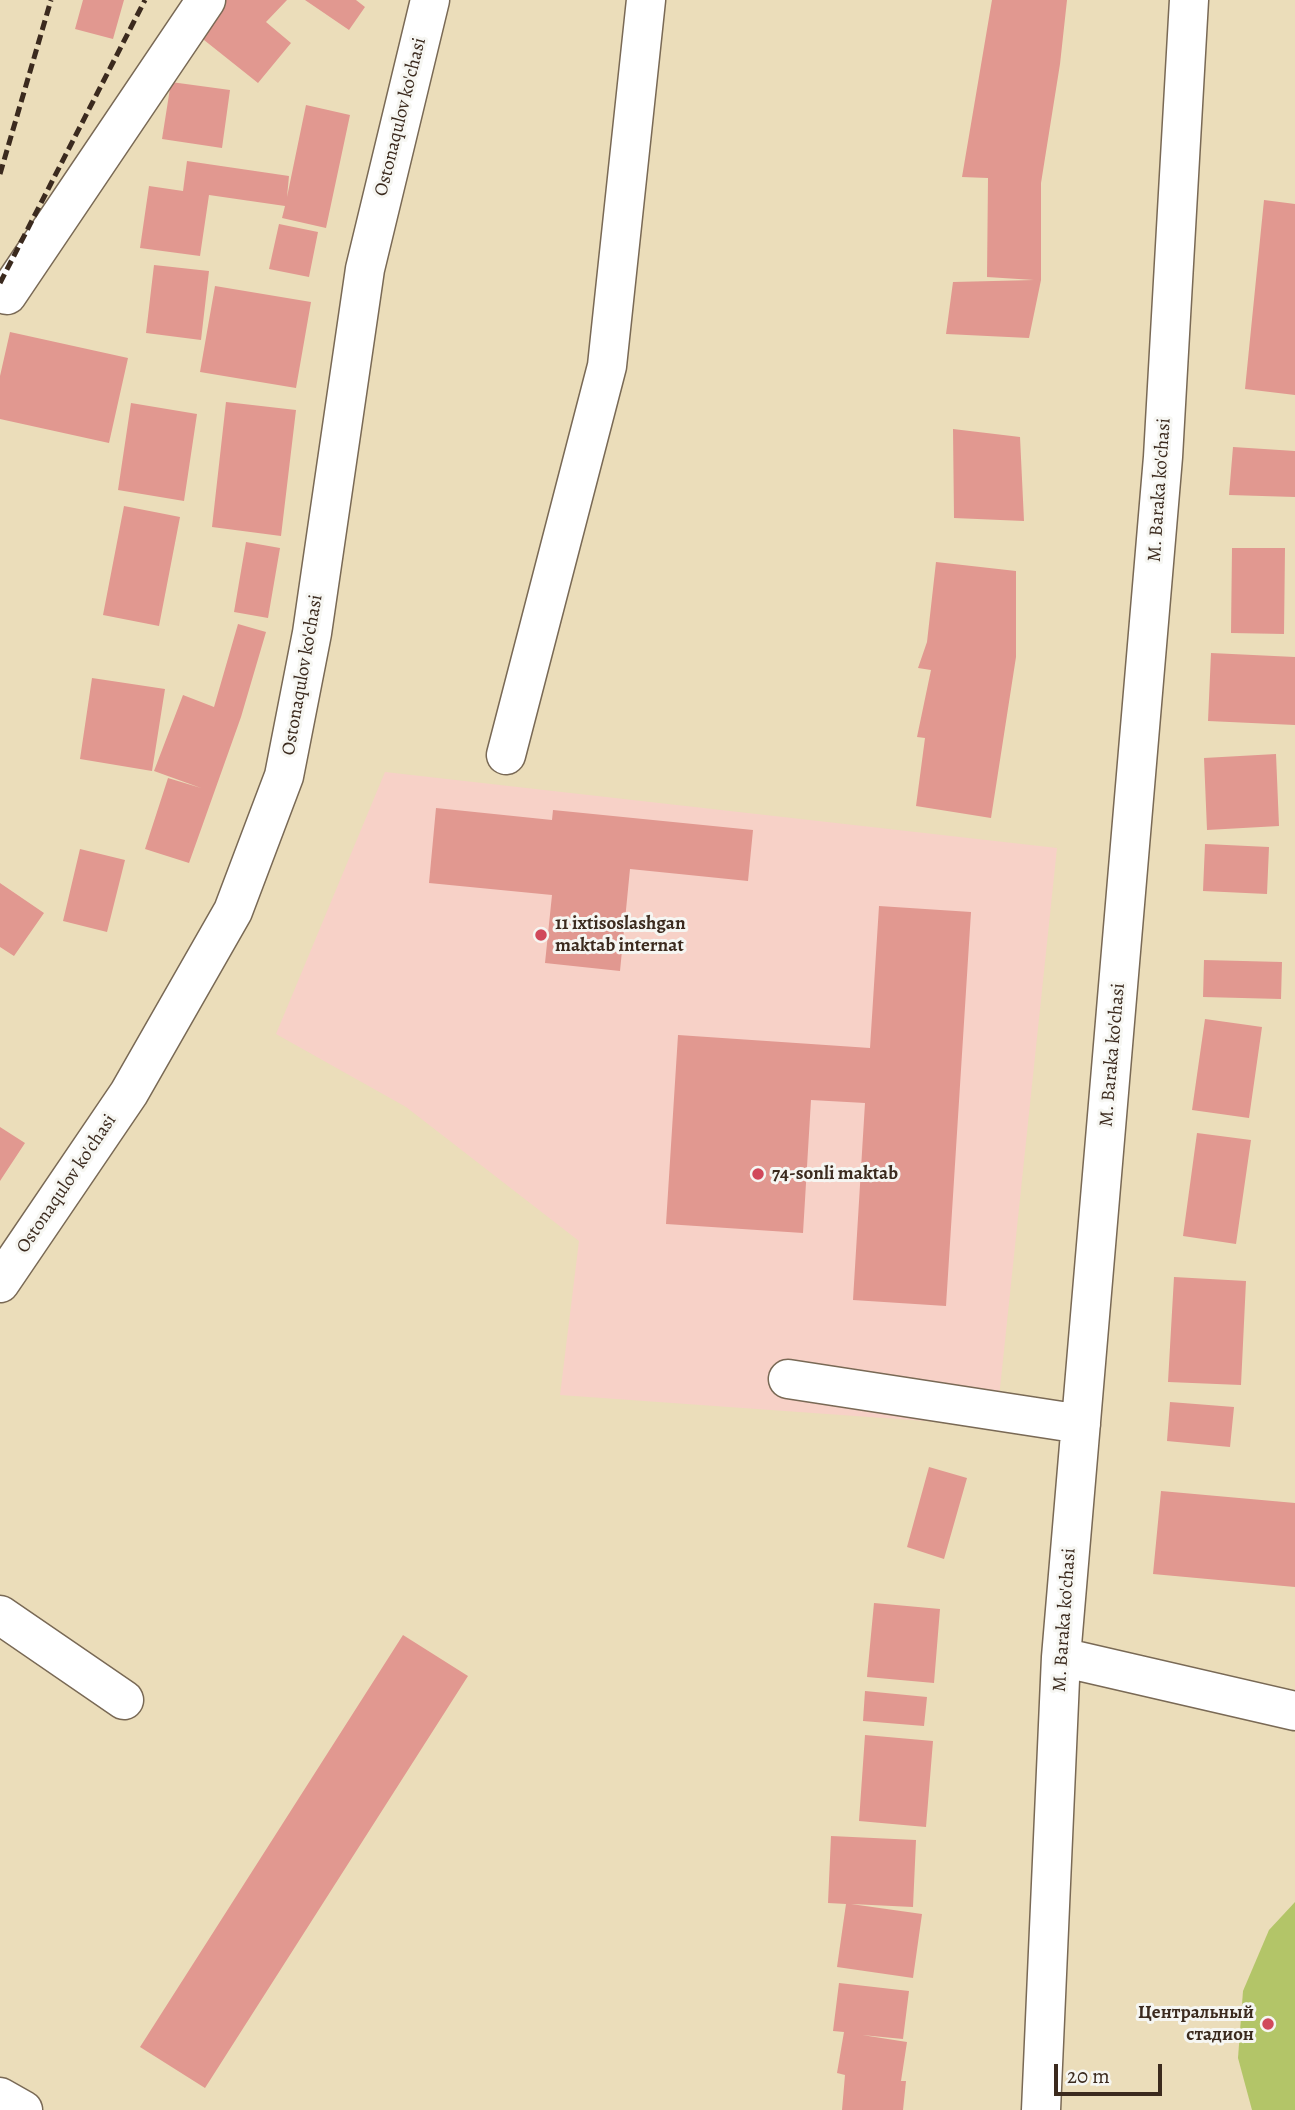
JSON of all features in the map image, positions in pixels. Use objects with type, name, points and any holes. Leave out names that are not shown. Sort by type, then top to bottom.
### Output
[{"type":"street","points":[[7,295],[206,0]]},
{"type":"street","name":"Ostonaqulov ko'chasi","points":[[0,1283],[129,1093],[233,911],[284,776],[312,633],[365,269],[429,0]]},
{"type":"street","points":[[506,755],[607,366],[646,0]]},
{"type":"street","name":"M. Baraka ko'chasi","points":[[1041,2110],[1061,1657],[1163,457],[1189,0]]},
{"type":"street","points":[[788,1379],[1081,1424]]},
{"type":"street","points":[[0,1615],[124,1700]]},
{"type":"street","points":[[1061,1657],[1295,1711]]},
{"type":"street","points":[[0,2097],[23,2110]]},
{"type":"shaded area","name":"74-sonli maktab","points":[[385,772],[1057,848],[996,1426],[560,1395],[579,1241],[406,1107],[276,1034]]},
{"type":"green space","name":"Центральный стадион","points":[[1295,1902],[1295,2110],[1252,2110],[1238,2058],[1243,1991],[1269,1930]]},
{"type":"building","points":[[83,0],[124,0],[113,39],[75,29]]},
{"type":"building","points":[[220,0],[287,0],[266,22],[291,43],[258,83],[194,32]]},
{"type":"building","points":[[305,0],[356,0],[365,7],[349,30]]},
{"type":"building","points":[[992,0],[1067,0],[1041,183],[1041,280],[1029,338],[946,334],[953,282],[1034,280],[987,277],[988,178],[962,177]]},
{"type":"building","points":[[171,82],[230,90],[222,148],[162,139]]},
{"type":"building","points":[[306,105],[350,115],[326,228],[282,218],[285,206],[209,195],[200,256],[140,248],[149,186],[183,191],[187,161],[289,176],[287,197]]},
{"type":"building","points":[[1264,200],[1295,204],[1295,395],[1245,389]]},
{"type":"building","points":[[279,224],[318,232],[309,277],[269,269]]},
{"type":"building","points":[[154,265],[209,271],[201,340],[146,333]]},
{"type":"building","points":[[215,286],[311,302],[296,388],[200,372]]},
{"type":"building","points":[[10,332],[128,358],[109,443],[0,419],[0,376]]},
{"type":"building","points":[[226,402],[296,410],[281,536],[212,527]]},
{"type":"building","points":[[131,403],[197,414],[184,501],[118,490]]},
{"type":"building","points":[[953,429],[1020,437],[1024,521],[954,518]]},
{"type":"building","points":[[1233,447],[1295,451],[1295,497],[1229,495]]},
{"type":"building","points":[[124,506],[180,517],[159,626],[103,615]]},
{"type":"building","points":[[246,542],[280,548],[268,618],[234,612]]},
{"type":"building","points":[[1232,548],[1285,548],[1284,634],[1231,633]]},
{"type":"building","points":[[936,562],[1016,571],[1016,657],[991,818],[916,806],[925,738],[917,737],[931,670],[918,668],[927,642]]},
{"type":"building","points":[[238,624],[266,632],[241,717],[189,863],[145,849],[168,778],[201,788],[154,771],[183,695],[214,707]]},
{"type":"building","points":[[1211,653],[1295,657],[1295,725],[1208,721]]},
{"type":"building","points":[[92,678],[165,689],[152,771],[80,759]]},
{"type":"building","points":[[1276,754],[1279,826],[1207,830],[1204,758]]},
{"type":"building","points":[[436,808],[552,820],[553,810],[753,830],[748,881],[630,869],[620,971],[545,963],[552,895],[429,883]]},
{"type":"building","points":[[1205,844],[1269,847],[1267,894],[1203,891]]},
{"type":"building","points":[[80,849],[125,860],[107,932],[63,921]]},
{"type":"building","points":[[0,883],[44,913],[14,956],[0,947]]},
{"type":"building","points":[[879,906],[971,912],[946,1306],[853,1300],[865,1103],[811,1100],[803,1233],[666,1224],[678,1035],[870,1048]]},
{"type":"building","points":[[1204,960],[1282,962],[1281,999],[1203,997]]},
{"type":"building","points":[[1205,1019],[1262,1027],[1249,1118],[1192,1110]]},
{"type":"building","points":[[0,1127],[25,1143],[0,1181]]},
{"type":"building","points":[[1197,1133],[1251,1140],[1236,1244],[1183,1236]]},
{"type":"building","points":[[1174,1277],[1246,1281],[1241,1385],[1168,1382]]},
{"type":"building","points":[[1170,1402],[1234,1407],[1230,1447],[1167,1441]]},
{"type":"building","points":[[929,1467],[967,1478],[944,1559],[907,1547]]},
{"type":"building","points":[[1161,1491],[1295,1503],[1295,1587],[1153,1574]]},
{"type":"building","points":[[874,1603],[940,1609],[934,1683],[867,1677]]},
{"type":"building","points":[[403,1635],[468,1676],[205,2088],[140,2047]]},
{"type":"building","points":[[865,1691],[927,1697],[924,1726],[863,1721]]},
{"type":"building","points":[[865,1735],[933,1741],[926,1827],[859,1821]]},
{"type":"building","points":[[831,1836],[916,1840],[913,1907],[851,1904],[922,1914],[913,1978],[837,1967],[846,1904],[828,1903]]},
{"type":"building","points":[[839,1983],[909,1991],[903,2039],[862,2035],[907,2042],[901,2081],[906,2081],[903,2110],[842,2110],[845,2075],[837,2073],[844,2032],[833,2031]]},
{"type":"railway","points":[[0,174],[51,0]]},
{"type":"railway","points":[[0,283],[145,0]]},
{"type":"place","name":"11 ixtisoslashgan maktab internat","points":[[541,935]]},
{"type":"place","name":"74-sonli maktab","points":[[758,1174]]},
{"type":"place","name":"Центральный стадион","points":[[1268,2024]]}]
